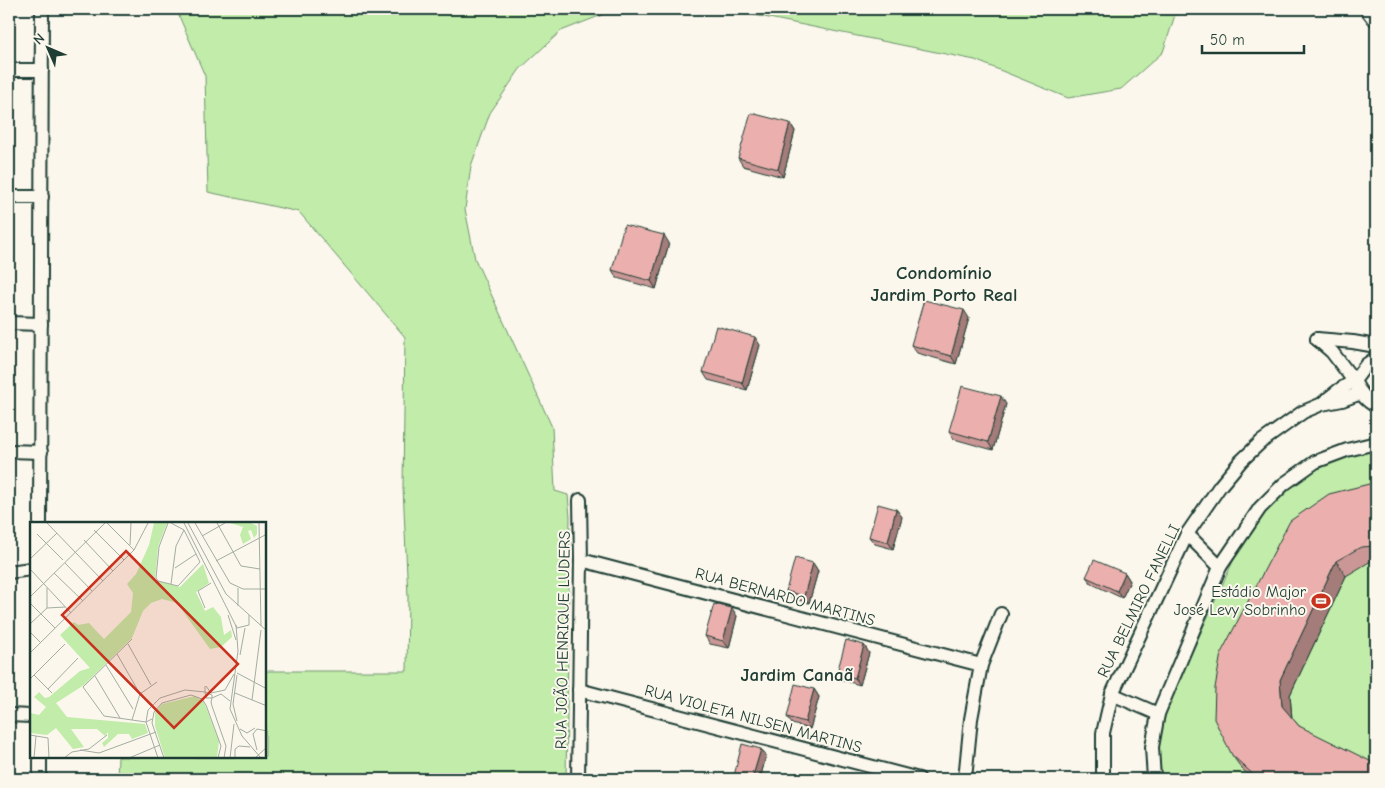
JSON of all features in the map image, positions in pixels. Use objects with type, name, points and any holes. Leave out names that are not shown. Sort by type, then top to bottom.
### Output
[{"type":"main road","points":[[1370,9],[1376,17]]},
{"type":"street","points":[[40,522],[42,9]]},
{"type":"street","points":[[9,70],[42,70]]},
{"type":"street","points":[[9,197],[42,197]]},
{"type":"street","points":[[9,323],[41,324]]},
{"type":"street","points":[[1376,346],[1316,339],[1332,352],[1361,393],[1376,406]]},
{"type":"street","name":"RUA BELMIRO FANELLI","points":[[1322,404],[1354,381],[1366,365],[1376,358]]},
{"type":"street","name":"RUA BELMIRO FANELLI","points":[[1103,779],[1103,733],[1112,694],[1187,534],[1220,486],[1241,461],[1261,442],[1303,412],[1322,404],[1342,400],[1361,393]]},
{"type":"street","points":[[1154,779],[1152,747],[1158,714],[1220,567],[1260,508],[1284,484],[1315,462],[1347,450],[1376,443]]},
{"type":"street","points":[[9,451],[41,452]]},
{"type":"street","name":"RUA JOÃO HENRIQUE LUDERS","points":[[578,779],[582,560],[580,500]]},
{"type":"street","points":[[1187,534],[1220,567]]},
{"type":"street","name":"RUA BERNARDO MARTINS","points":[[582,560],[981,665]]},
{"type":"street","points":[[10,572],[30,569]]},
{"type":"street","points":[[10,572],[30,578]]},
{"type":"street","points":[[965,779],[971,718],[981,665],[1001,614]]},
{"type":"street","name":"RUA VIOLETA NILSEN MARTINS","points":[[579,690],[919,779]]},
{"type":"street","points":[[1112,694],[1158,714]]},
{"type":"street","points":[[9,715],[30,716]]},
{"type":"street","points":[[40,758],[40,779]]},
{"type":"green space","points":[[176,9],[617,9],[561,31],[520,69],[490,113],[471,166],[465,209],[475,259],[552,427],[555,491],[568,495],[570,517],[566,779],[117,779],[118,758],[266,758],[266,671],[407,671],[408,597],[403,487],[405,337],[299,212],[208,192],[205,76]]},
{"type":"green space","points":[[725,9],[1177,9],[1163,52],[1121,89],[1068,98],[975,60]]},
{"type":"green space","name":"Estádio Major José Levy Sobrinho","points":[[1376,448],[1376,779],[1162,779],[1158,747],[1164,714],[1234,559],[1268,508],[1284,488],[1314,466]]},
{"type":"building","points":[[751,113],[790,123],[778,169],[738,158]]},
{"type":"building","points":[[624,225],[664,235],[651,281],[612,270]]},
{"type":"building","points":[[924,300],[964,310],[951,356],[911,345]]},
{"type":"building","points":[[716,326],[755,337],[742,383],[703,372]]},
{"type":"building","points":[[962,386],[1001,396],[988,442],[949,431]]},
{"type":"building","points":[[1376,484],[1376,546],[1361,547],[1336,561],[1280,680],[1282,706],[1299,726],[1376,764],[1376,779],[1258,779],[1232,755],[1214,719],[1215,688],[1221,653],[1290,521],[1329,494]]},
{"type":"building","points":[[878,504],[896,509],[888,542],[869,537]]},
{"type":"building","points":[[795,558],[813,563],[804,596],[786,591]]},
{"type":"building","points":[[1094,560],[1125,573],[1117,591],[1086,577]]},
{"type":"building","points":[[714,604],[732,608],[723,641],[705,636]]},
{"type":"building","points":[[846,640],[864,645],[855,678],[837,673]]},
{"type":"building","points":[[795,684],[814,689],[805,722],[787,717]]},
{"type":"building","points":[[742,744],[761,749],[752,779],[734,776]]},
{"type":"place","name":"Estádio Major José Levy Sobrinho","points":[[1321,601]]},
{"type":"district","name":"Condomínio Jardim Porto Real","points":[[944,284]]},
{"type":"district","name":"Jardim Canaã","points":[[797,675]]}]
